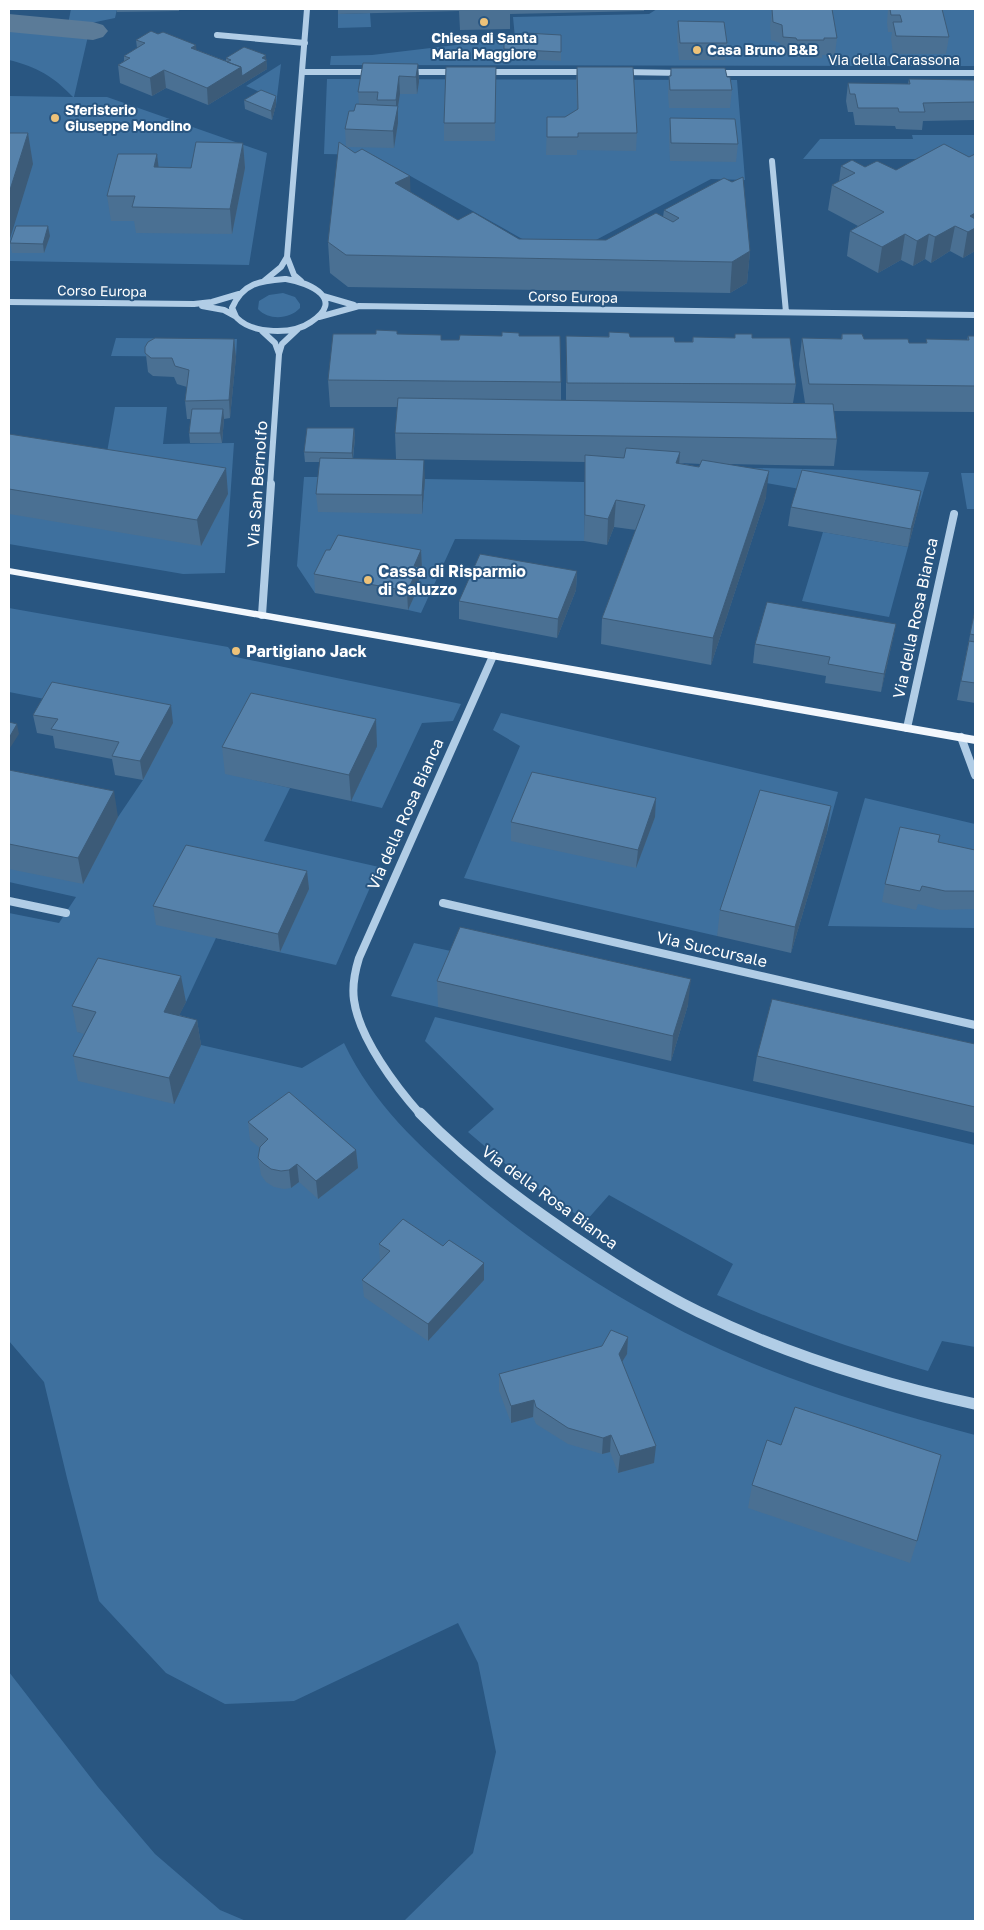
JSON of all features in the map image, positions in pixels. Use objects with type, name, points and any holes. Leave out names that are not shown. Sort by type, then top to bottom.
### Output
[{"type":"main road","points":[[9,571],[975,740]]},
{"type":"street","points":[[264,281],[281,267],[287,256],[307,9]]},
{"type":"street","points":[[216,35],[305,43]]},
{"type":"street","points":[[303,72],[379,72]]},
{"type":"street","points":[[397,72],[463,72]]},
{"type":"street","points":[[483,72],[597,72]]},
{"type":"street","points":[[615,72],[692,72]]},
{"type":"street","name":"Via della Carassona","points":[[711,72],[975,73]]},
{"type":"street","points":[[772,161],[786,312]]},
{"type":"street","points":[[287,256],[294,274],[301,281]]},
{"type":"street","name":"Corso Europa","points":[[9,302],[194,304],[212,302],[239,294],[264,281],[286,279],[301,281],[314,286],[323,296],[334,301],[359,306],[975,315]]},
{"type":"street","points":[[235,316],[232,307],[239,294]]},
{"type":"street","points":[[319,317],[325,309],[323,296]]},
{"type":"street","name":"Corso Europa","points":[[194,304],[224,310],[244,323],[260,329],[284,331],[310,324],[319,317],[359,306]]},
{"type":"street","name":"Via San Bernolfo","points":[[262,615],[279,354],[282,344],[298,328]]},
{"type":"street","points":[[260,329],[276,343],[279,354]]},
{"type":"street","name":"Via della Rosa Bianca","points":[[907,728],[954,514]]},
{"type":"street","name":"Via della Rosa Bianca","points":[[493,656],[360,958],[354,978],[354,1000],[360,1019],[369,1043],[387,1072],[410,1101],[442,1135],[473,1163],[522,1201],[640,1280],[699,1312],[768,1342],[929,1394],[975,1404]]},
{"type":"street","points":[[961,737],[975,775]]},
{"type":"street","points":[[9,901],[66,913]]},
{"type":"street","name":"Via Succursale","points":[[443,903],[975,1025]]},
{"type":"shaded area","points":[[71,9],[117,9],[115,18],[91,23],[74,97],[107,97],[267,153],[249,265],[9,261],[9,96],[73,97],[44,73],[9,60],[9,16],[68,24]]},
{"type":"shaded area","points":[[657,9],[975,9],[975,66],[330,65],[331,56],[372,55],[515,38],[513,17],[649,14]]},
{"type":"shaded area","points":[[370,13],[371,27],[338,28],[338,14]]},
{"type":"shaded area","points":[[281,64],[276,105],[262,99],[267,95],[246,86]]},
{"type":"shaded area","points":[[327,79],[737,80],[745,180],[711,179],[594,241],[524,240],[373,155],[324,154]]},
{"type":"shaded area","points":[[912,135],[975,135],[975,159],[803,159],[820,139],[913,139]]},
{"type":"shaded area","points":[[283,293],[295,297],[300,304],[300,308],[296,312],[285,316],[273,317],[258,309],[259,301],[269,295]]},
{"type":"shaded area","points":[[116,338],[237,339],[236,357],[111,356]]},
{"type":"shaded area","points":[[115,407],[167,407],[163,444],[234,443],[225,573],[183,574],[9,544],[9,444],[106,458]]},
{"type":"shaded area","points":[[671,466],[929,472],[918,510]]},
{"type":"shaded area","points":[[961,473],[975,473],[975,509],[967,509]]},
{"type":"shaded area","points":[[304,477],[322,477],[422,514],[425,479],[584,482],[584,541],[455,539],[421,613],[408,610],[421,569],[327,568],[315,593],[297,566]]},
{"type":"shaded area","points":[[823,532],[908,547],[889,617],[802,601]]},
{"type":"shaded area","points":[[9,608],[228,647],[236,657],[461,704],[453,721],[422,723],[382,808],[351,801],[377,746],[225,773],[290,788],[264,841],[379,867],[336,965],[216,938],[186,1002],[103,984],[78,1032],[101,1037],[174,1104],[201,1045],[302,1068],[344,1043],[369,1086],[383,1105],[433,1157],[515,1226],[609,1291],[696,1338],[774,1372],[854,1400],[975,1435],[975,1921],[404,1921],[473,1853],[496,1752],[478,1663],[458,1623],[294,1701],[225,1704],[166,1673],[99,1601],[44,1382],[9,1341],[9,913],[59,923],[76,897],[9,882],[9,869],[118,817],[143,780],[55,701],[9,692]]},
{"type":"shaded area","points":[[501,713],[838,792],[827,832],[756,817],[717,936],[464,878],[520,746],[493,730]]},
{"type":"shaded area","points":[[865,798],[975,824],[975,928],[828,926]]},
{"type":"shaded area","points":[[414,943],[460,953],[438,1007],[391,996]]},
{"type":"shaded area","points":[[435,1017],[975,1145],[975,1347],[942,1341],[928,1371],[874,1355],[821,1337],[717,1295],[733,1264],[609,1195],[586,1221],[521,1177],[468,1132],[494,1109],[425,1041]]},
{"type":"shaded area","points":[[9,1672],[98,1787],[155,1854],[220,1910],[246,1921],[9,1921]]},
{"type":"building","points":[[772,9],[832,9],[837,38],[797,40],[796,38],[783,37],[782,25],[773,22]]},
{"type":"building","points":[[890,9],[942,9],[949,37],[896,36],[893,22],[902,22],[900,15],[891,15]]},
{"type":"building","points":[[678,21],[724,22],[727,43],[680,43]]},
{"type":"building","points":[[151,31],[158,34],[163,32],[196,45],[191,48],[241,67],[207,88],[164,70],[150,78],[118,65],[130,58],[124,56],[145,43],[136,40]]},
{"type":"building","points":[[525,33],[561,35],[561,52],[504,49],[504,39],[525,37]]},
{"type":"building","points":[[244,47],[266,55],[262,58],[267,60],[242,76],[241,67],[227,62],[231,60],[226,58]]},
{"type":"building","points":[[363,63],[418,64],[416,77],[399,76],[396,100],[377,100],[378,92],[358,92]]},
{"type":"building","points":[[446,67],[496,67],[495,123],[444,123]]},
{"type":"building","points":[[577,67],[633,67],[637,133],[578,133],[578,137],[547,137],[547,117],[565,117],[578,109]]},
{"type":"building","points":[[671,68],[725,68],[727,77],[730,77],[732,90],[670,90],[669,76],[671,76]]},
{"type":"building","points":[[909,79],[975,80],[975,102],[923,103],[925,112],[899,112],[898,108],[858,108],[855,94],[850,94],[848,83],[910,84]]},
{"type":"building","points":[[261,90],[276,96],[271,111],[244,100]]},
{"type":"building","points":[[356,104],[398,106],[393,131],[345,129],[349,111],[354,111]]},
{"type":"building","points":[[670,118],[735,119],[738,144],[671,143]]},
{"type":"building","points":[[9,133],[28,133],[9,193]]},
{"type":"building","points":[[196,142],[243,143],[230,209],[132,207],[135,196],[107,196],[118,154],[157,154],[154,167],[191,168]]},
{"type":"building","points":[[339,142],[355,153],[362,149],[410,176],[395,183],[458,220],[473,212],[519,239],[606,240],[656,213],[673,222],[679,218],[664,210],[724,178],[732,182],[743,177],[750,251],[732,262],[346,255],[328,242]]},
{"type":"building","points":[[944,144],[969,157],[975,154],[975,213],[970,216],[975,219],[975,228],[968,232],[955,226],[935,237],[929,234],[917,241],[905,234],[882,247],[850,231],[884,212],[832,185],[855,173],[841,166],[852,160],[865,167],[877,161],[896,170]]},
{"type":"building","points":[[16,226],[48,226],[43,244],[10,243]]},
{"type":"building","points":[[376,330],[397,331],[397,334],[441,335],[441,340],[459,340],[460,335],[502,336],[502,332],[519,333],[519,336],[560,336],[561,382],[328,380],[333,334],[376,334]]},
{"type":"building","points":[[609,332],[629,333],[630,337],[674,337],[675,342],[693,342],[693,337],[735,338],[735,334],[752,334],[752,338],[790,338],[796,384],[567,383],[566,336],[609,337]]},
{"type":"building","points":[[842,334],[862,334],[864,339],[908,339],[909,343],[927,343],[926,339],[969,340],[968,336],[975,336],[975,386],[809,384],[802,338],[842,339]]},
{"type":"building","points":[[155,338],[234,339],[229,400],[185,401],[189,370],[175,366],[172,358],[151,358],[145,353],[145,347],[148,342]]},
{"type":"building","points":[[398,398],[833,404],[837,439],[395,433]]},
{"type":"building","points":[[192,409],[223,409],[220,433],[189,433]]},
{"type":"building","points":[[307,428],[354,428],[352,453],[304,452]]},
{"type":"building","points":[[9,434],[226,468],[197,520],[9,489]]},
{"type":"building","points":[[626,448],[680,452],[676,463],[699,467],[702,460],[769,471],[713,638],[602,618],[645,505],[616,500],[608,519],[585,515],[585,455],[624,458]]},
{"type":"building","points":[[320,458],[424,460],[422,495],[316,494]]},
{"type":"building","points":[[802,470],[921,491],[911,529],[791,507]]},
{"type":"building","points":[[338,535],[421,550],[414,566],[419,567],[407,591],[314,574],[326,550],[330,550]]},
{"type":"building","points":[[480,554],[577,571],[558,619],[459,601]]},
{"type":"building","points":[[767,602],[896,624],[884,674],[828,664],[830,657],[755,644]]},
{"type":"building","points":[[975,610],[975,635],[970,634]]},
{"type":"building","points":[[969,641],[975,642],[975,683],[961,681]]},
{"type":"building","points":[[52,682],[171,705],[140,761],[112,756],[119,742],[51,729],[58,719],[33,715]]},
{"type":"building","points":[[251,693],[376,719],[349,775],[222,747]]},
{"type":"building","points":[[9,722],[17,724],[9,738]]},
{"type":"building","points":[[9,770],[114,791],[78,858],[9,844]]},
{"type":"building","points":[[532,772],[656,798],[638,850],[511,822]]},
{"type":"building","points":[[760,790],[831,806],[795,927],[720,910]]},
{"type":"building","points":[[900,827],[940,835],[938,842],[975,850],[975,891],[945,891],[922,886],[920,891],[885,884]]},
{"type":"building","points":[[186,845],[307,871],[278,934],[153,906]]},
{"type":"building","points":[[460,927],[691,979],[673,1036],[437,981]]},
{"type":"building","points":[[98,958],[181,976],[164,1012],[197,1020],[169,1078],[73,1056],[96,1012],[72,1006]]},
{"type":"building","points":[[772,999],[975,1044],[975,1107],[757,1056]]},
{"type":"building","points":[[289,1092],[356,1150],[316,1181],[297,1164],[289,1170],[281,1171],[271,1169],[258,1158],[260,1147],[268,1139],[248,1122]]},
{"type":"building","points":[[403,1219],[443,1246],[449,1240],[484,1263],[428,1324],[362,1280],[390,1251],[379,1244]]},
{"type":"building","points":[[611,1330],[628,1337],[619,1354],[656,1446],[620,1456],[611,1435],[603,1438],[568,1428],[536,1407],[534,1400],[511,1406],[499,1374],[602,1346]]},
{"type":"building","points":[[795,1407],[941,1455],[917,1541],[752,1485],[767,1440],[781,1445]]},
{"type":"waterway","points":[[9,23],[93,31]]},
{"type":"place","name":"Chiesa di Santa Maria Maggiore","points":[[484,22]]},
{"type":"place","name":"Casa Bruno B&B","points":[[697,50]]},
{"type":"place","name":"Sferisterio Giuseppe Mondino","points":[[55,118]]},
{"type":"place","name":"Cassa di Risparmio di Saluzzo","points":[[368,580]]},
{"type":"place","name":"Partigiano Jack","points":[[236,651]]}]
